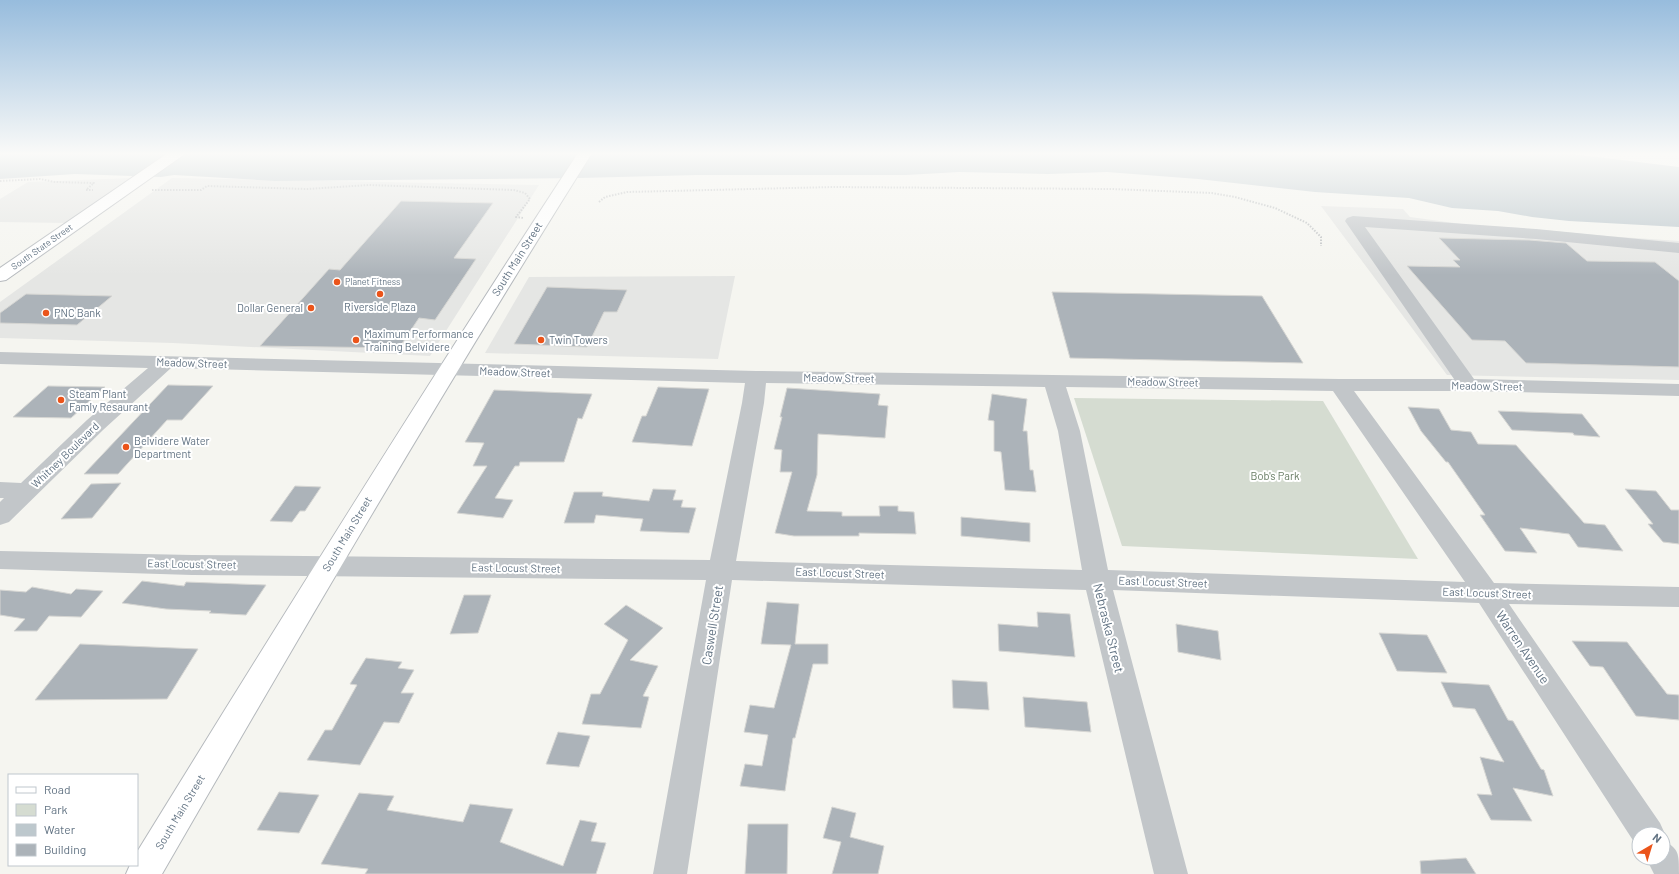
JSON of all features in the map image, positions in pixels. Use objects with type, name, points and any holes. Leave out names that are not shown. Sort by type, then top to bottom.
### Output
[{"type":"main road","name":"South State Street","points":[[0,276],[118,194]]},
{"type":"main road","name":"South Main Street","points":[[143,874],[327,566],[447,370],[559,194]]},
{"type":"street","points":[[1468,385],[1353,221],[1536,234],[1679,248]]},
{"type":"street","name":"Meadow Street","points":[[1,359],[756,377],[1339,385],[1468,385],[1679,390]]},
{"type":"street","name":"Whitney Boulevard","points":[[0,516],[95,425],[166,362]]},
{"type":"street","name":"Caswell Street","points":[[670,874],[721,570],[753,403],[756,377]]},
{"type":"street","name":"Nebraska Street","points":[[1053,380],[1068,431],[1097,580],[1171,874]]},
{"type":"street","name":"Warren Avenue","points":[[1339,385],[1487,593],[1643,826]]},
{"type":"street","points":[[0,490],[27,491]]},
{"type":"street","name":"East Locust Street","points":[[0,560],[327,566],[721,570],[1097,580],[1487,593],[1679,597]]},
{"type":"path","points":[[526,194],[530,199],[516,217],[542,219]]},
{"type":"path","points":[[599,202],[605,197],[619,194]]},
{"type":"path","points":[[1217,194],[1235,197],[1275,208],[1307,223],[1322,237],[1321,246]]},
{"type":"shaded area","points":[[9,194],[109,194],[67,223],[0,222],[0,199]]},
{"type":"shaded area","points":[[150,194],[533,194],[430,356],[173,343],[0,338],[0,302]]},
{"type":"shaded area","points":[[1321,206],[1403,209],[1410,217],[1469,225],[1679,241],[1679,380],[1447,375]]},
{"type":"shaded area","points":[[735,276],[718,359],[485,353],[529,277]]},
{"type":"green space","name":"Bob's Park","points":[[1074,398],[1323,401],[1418,559],[1122,546]]},
{"type":"water","points":[[1343,194],[1679,194],[1679,227],[1569,221],[1498,211],[1452,208],[1409,198]]},
{"type":"building","name":"Riverside Plaza","points":[[401,201],[493,203],[454,258],[476,259],[435,320],[419,318],[399,348],[260,346],[329,269],[340,270]]},
{"type":"building","points":[[1439,238],[1529,240],[1566,243],[1587,261],[1655,262],[1679,281],[1679,367],[1526,363],[1505,341],[1472,340],[1407,266],[1460,267],[1453,260],[1460,260]]},
{"type":"building","points":[[547,287],[627,290],[617,312],[604,312],[587,347],[514,344]]},
{"type":"building","points":[[1052,292],[1262,296],[1303,363],[1070,358]]},
{"type":"building","points":[[26,294],[112,296],[77,325],[0,323],[0,313]]},
{"type":"building","name":"Belvidere Water Department","points":[[168,385],[213,386],[182,420],[167,420],[118,474],[84,474]]},
{"type":"building","points":[[48,386],[105,387],[71,418],[13,417]]},
{"type":"building","points":[[658,387],[709,389],[692,446],[632,442],[642,416],[646,416]]},
{"type":"building","points":[[787,388],[880,394],[878,405],[888,406],[885,438],[818,434],[817,475],[807,511],[842,512],[842,516],[880,516],[879,506],[898,506],[898,511],[914,512],[916,534],[859,533],[859,536],[794,536],[775,533],[792,472],[780,472],[782,450],[774,449]]},
{"type":"building","points":[[494,390],[592,394],[582,419],[578,418],[564,462],[520,462],[519,466],[515,466],[495,498],[513,500],[503,518],[457,513],[487,466],[473,466],[484,443],[465,442]]},
{"type":"building","points":[[992,394],[1027,399],[1023,431],[1027,431],[1030,470],[1033,470],[1036,492],[1005,490],[1001,452],[994,451],[994,421],[988,420]]},
{"type":"building","points":[[1408,407],[1439,409],[1451,430],[1471,432],[1478,444],[1516,445],[1584,523],[1605,525],[1623,551],[1578,547],[1569,534],[1520,528],[1537,553],[1505,551],[1480,515],[1485,515],[1448,462],[1446,462],[1421,431]]},
{"type":"building","points":[[1498,411],[1582,414],[1600,437],[1574,435],[1573,433],[1512,430]]},
{"type":"building","points":[[121,483],[92,518],[61,519],[91,484]]},
{"type":"building","points":[[295,486],[321,487],[305,511],[300,511],[292,522],[270,521]]},
{"type":"building","points":[[653,489],[676,490],[673,500],[683,500],[681,507],[696,508],[689,533],[640,531],[643,519],[596,515],[594,523],[564,523],[574,492],[603,492],[602,496],[649,501]]},
{"type":"building","points":[[1625,489],[1656,491],[1671,510],[1679,510],[1679,544],[1663,542],[1648,524],[1653,524]]},
{"type":"building","points":[[961,517],[1030,523],[1030,542],[961,536]]},
{"type":"building","points":[[142,581],[184,586],[186,582],[266,585],[246,615],[209,613],[211,611],[166,609],[122,603]]},
{"type":"building","points":[[32,587],[71,594],[76,589],[103,591],[81,617],[49,616],[37,631],[14,631],[25,619],[0,615],[0,590],[26,592]]},
{"type":"building","points":[[464,595],[491,595],[478,633],[450,634]]},
{"type":"building","points":[[767,602],[799,604],[795,644],[828,644],[828,664],[813,664],[795,738],[793,738],[785,791],[740,786],[745,764],[762,766],[768,735],[744,732],[750,705],[774,708],[791,645],[761,644]]},
{"type":"building","points":[[626,605],[663,628],[630,660],[658,666],[643,696],[649,697],[641,728],[582,724],[591,694],[600,694],[628,640],[604,624]]},
{"type":"building","points":[[1037,612],[1070,614],[1075,657],[999,651],[998,624],[1038,627]]},
{"type":"building","points":[[1176,624],[1218,631],[1221,660],[1178,652]]},
{"type":"building","points":[[1379,633],[1427,635],[1447,673],[1397,671]]},
{"type":"building","points":[[1572,641],[1627,642],[1667,694],[1679,695],[1679,720],[1636,716],[1603,667],[1590,666]]},
{"type":"building","points":[[80,644],[198,649],[167,699],[35,700]]},
{"type":"building","points":[[366,658],[402,662],[398,668],[414,670],[401,693],[414,693],[399,723],[384,722],[360,765],[307,760],[325,730],[332,730],[357,685],[350,684]]},
{"type":"building","points":[[952,680],[987,682],[989,710],[953,708]]},
{"type":"building","points":[[1441,682],[1489,685],[1508,720],[1513,721],[1541,769],[1544,770],[1553,796],[1513,788],[1532,821],[1491,820],[1477,794],[1492,795],[1480,757],[1504,762],[1475,709],[1453,707]]},
{"type":"building","points":[[1023,697],[1087,702],[1091,732],[1025,727]]},
{"type":"building","points":[[558,732],[590,736],[579,767],[546,764]]},
{"type":"building","points":[[279,792],[319,795],[299,833],[257,830]]},
{"type":"building","points":[[359,793],[394,796],[387,810],[463,822],[470,804],[513,809],[500,842],[563,866],[580,820],[597,823],[591,841],[606,843],[596,874],[365,874],[368,869],[321,864]]},
{"type":"building","points":[[832,807],[856,813],[850,837],[884,846],[878,874],[832,874],[841,842],[823,838]]},
{"type":"building","points":[[748,824],[788,824],[787,874],[745,874]]},
{"type":"building","points":[[1466,858],[1476,874],[1421,874],[1420,861]]},
{"type":"place","name":"Planet Fitness","points":[[337,282]]},
{"type":"place","name":"Riverside Plaza","points":[[380,294]]},
{"type":"place","name":"Dollar General","points":[[311,308]]},
{"type":"place","name":"PNC Bank","points":[[46,313]]},
{"type":"place","name":"Maximum Performance Training Belvidere","points":[[356,340]]},
{"type":"place","name":"Twin Towers","points":[[541,340]]},
{"type":"place","name":"Steam Plant Famly Resaurant","points":[[61,400]]},
{"type":"place","name":"Belvidere Water Department","points":[[126,447]]}]
